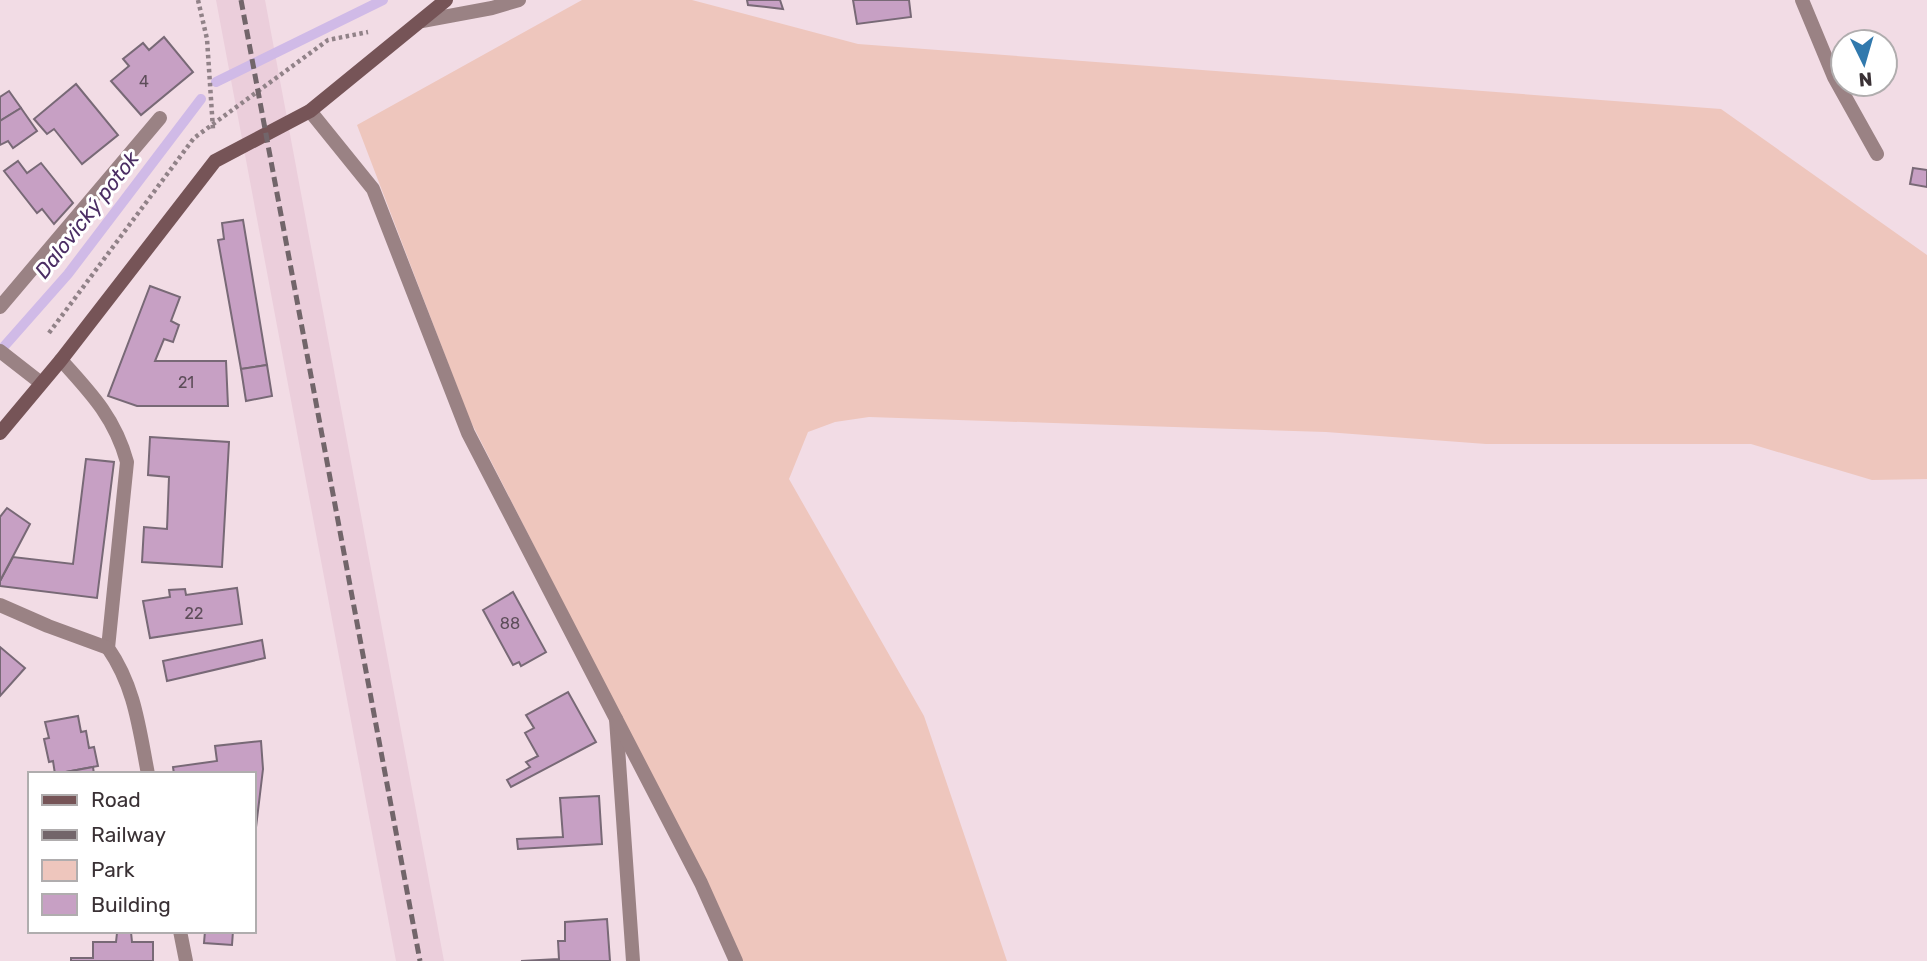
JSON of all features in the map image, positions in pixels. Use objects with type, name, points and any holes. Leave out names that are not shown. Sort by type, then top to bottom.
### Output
[{"type":"main road","points":[[0,433],[61,360],[215,161],[310,111],[446,1]]},
{"type":"street","points":[[422,21],[492,8],[519,0]]},
{"type":"street","points":[[1802,0],[1834,77],[1877,154]]},
{"type":"street","points":[[310,111],[373,188],[468,433],[701,883],[736,961]]},
{"type":"street","points":[[0,307],[160,118]]},
{"type":"street","points":[[0,351],[41,383]]},
{"type":"street","points":[[61,360],[101,404],[122,443],[127,462],[108,648]]},
{"type":"street","points":[[0,605],[108,648],[123,669],[134,700],[148,772]]},
{"type":"street","points":[[616,719],[632,961]]},
{"type":"street","points":[[180,933],[186,961]]},
{"type":"path","points":[[198,0],[207,39],[215,161]]},
{"type":"shaded area","points":[[216,0],[265,0],[444,961],[396,961]]},
{"type":"green space","points":[[582,0],[692,0],[858,44],[1721,109],[1927,255],[1927,479],[1872,480],[1751,444],[1486,444],[1326,432],[869,417],[835,422],[808,432],[789,479],[924,716],[1007,961],[740,961],[700,872],[469,418],[357,125]]},
{"type":"building","points":[[747,0],[780,0],[783,9],[748,5]]},
{"type":"building","points":[[853,0],[909,0],[911,17],[857,24]]},
{"type":"building","points":[[164,37],[193,72],[141,115],[111,81],[129,66],[123,59],[143,43],[149,50]]},
{"type":"building","points":[[76,84],[118,135],[82,164],[54,129],[47,134],[34,119]]},
{"type":"building","points":[[9,91],[21,108],[0,121],[0,97]]},
{"type":"building","points":[[21,108],[37,131],[13,148],[8,141],[0,145],[0,121]]},
{"type":"building","points":[[18,161],[27,173],[41,163],[73,203],[54,224],[42,209],[37,213],[4,171]]},
{"type":"building","points":[[1913,168],[1927,170],[1927,187],[1910,184]]},
{"type":"building","points":[[243,220],[267,365],[241,369],[218,240],[224,239],[222,223]]},
{"type":"building","points":[[150,286],[180,297],[171,321],[179,325],[173,342],[164,339],[155,361],[226,361],[228,406],[137,406],[108,396]]},
{"type":"building","points":[[267,365],[272,396],[246,401],[241,369]]},
{"type":"building","points":[[150,437],[229,442],[222,567],[142,562],[144,527],[167,529],[169,477],[148,475]]},
{"type":"building","points":[[86,459],[114,462],[97,598],[0,586],[13,557],[73,564]]},
{"type":"building","points":[[7,508],[30,524],[0,581],[0,517]]},
{"type":"building","points":[[237,588],[242,624],[150,638],[143,601],[170,597],[169,590],[185,589],[186,595]]},
{"type":"building","points":[[513,592],[546,652],[521,666],[519,662],[513,665],[483,610]]},
{"type":"building","points":[[262,640],[265,658],[167,681],[163,661]]},
{"type":"building","points":[[0,647],[25,668],[0,696]]},
{"type":"building","points":[[568,692],[596,742],[511,787],[507,780],[530,767],[526,762],[538,756],[525,733],[534,728],[526,715]]},
{"type":"building","points":[[78,716],[81,732],[86,731],[89,748],[94,747],[98,766],[55,772],[53,761],[49,762],[44,739],[49,738],[45,722]]},
{"type":"building","points":[[261,741],[263,769],[256,827],[256,772],[174,772],[173,767],[217,761],[215,746]]},
{"type":"building","points":[[93,767],[94,772],[66,772]]},
{"type":"building","points":[[599,796],[602,844],[518,849],[517,839],[563,837],[560,798]]},
{"type":"building","points":[[607,919],[610,961],[521,961],[559,959],[558,941],[565,941],[565,922]]},
{"type":"building","points":[[117,933],[131,933],[132,942],[153,942],[153,961],[71,961],[71,958],[93,958],[93,942],[116,942]]},
{"type":"building","points":[[205,933],[233,933],[232,945],[204,943]]},
{"type":"waterway","name":"Dalovický potok","points":[[216,82],[383,0]]},
{"type":"waterway","name":"Dalovický potok","points":[[0,351],[68,274],[201,99]]},
{"type":"railway","points":[[241,0],[420,961]]}]
